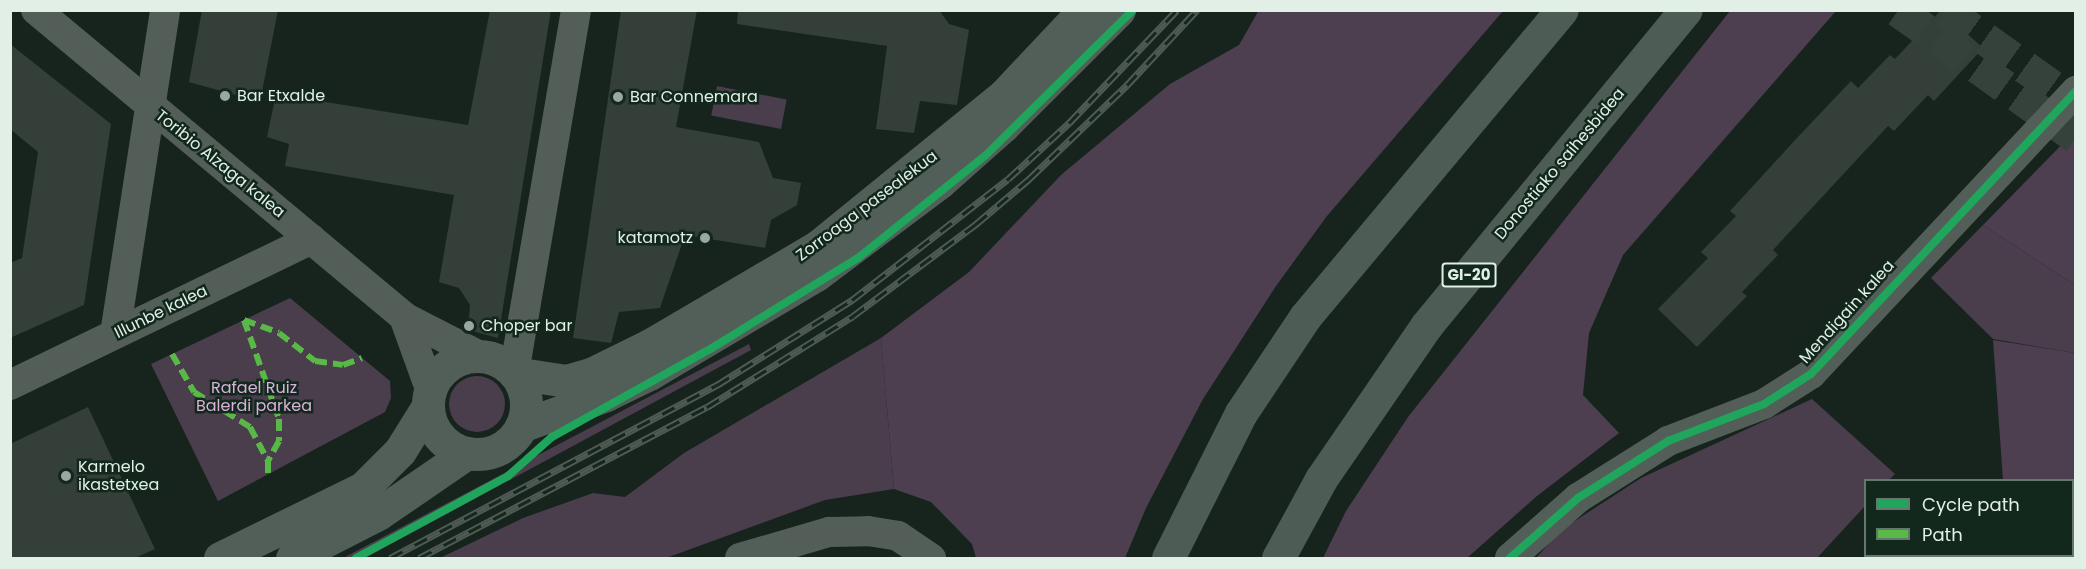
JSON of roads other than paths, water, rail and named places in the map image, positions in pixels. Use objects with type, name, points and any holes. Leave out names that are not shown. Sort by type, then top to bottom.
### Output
[{"type":"highway","points":[[1168,558],[1241,413],[1305,318],[1562,10]]},
{"type":"highway","name":"Donostiako saihesbidea","points":[[1278,558],[1321,479],[1426,326],[1686,10]]},
{"type":"main road","name":"Zorroaga pasealekua","points":[[521,426],[606,395],[649,374],[816,275],[940,182],[994,134],[1119,10]]},
{"type":"main road","name":"Zorroaga pasealekua","points":[[514,373],[566,381],[591,374],[650,345],[817,247],[1004,96],[1069,17]]},
{"type":"main road","points":[[220,558],[363,488],[400,451],[450,364],[480,356],[505,364],[514,373],[526,398],[521,426],[499,449],[467,453],[378,514],[292,558]]},
{"type":"main road","points":[[429,398],[440,436],[467,453]]},
{"type":"street","name":"Toribio Alzaga kalea","points":[[36,10],[404,316],[480,356]]},
{"type":"street","points":[[115,334],[165,10]]},
{"type":"street","points":[[514,373],[576,10]]},
{"type":"street","name":"Mendigain kalea","points":[[1510,558],[1578,498],[1668,441],[1764,404],[1810,374],[2076,91]]},
{"type":"street","name":"Illunbe kalea","points":[[10,385],[312,239]]},
{"type":"street","points":[[404,316],[429,398]]},
{"type":"street","points":[[740,558],[829,532],[868,531],[898,536],[931,558]]},
{"type":"tunnel","points":[[1898,10],[2076,137]]},
{"type":"tunnel","points":[[1945,10],[2076,103]]},
{"type":"railway","points":[[390,558],[717,385],[852,300],[1008,179],[1069,123],[1177,10]]},
{"type":"railway","points":[[419,558],[707,407],[853,316],[976,224],[1029,179],[1127,85],[1197,10]]},
{"type":"place","name":"Bar Etxalde","points":[[225,96]]},
{"type":"place","name":"Bar Connemara","points":[[618,97]]},
{"type":"place","name":"katamotz","points":[[705,238]]},
{"type":"place","name":"Choper bar","points":[[469,326]]},
{"type":"place","name":"Karmelo ikastetxea","points":[[66,476]]},
{"type":"park label","name":"Rafael Ruiz Balerdi parkea","points":[[254,397]]}]
